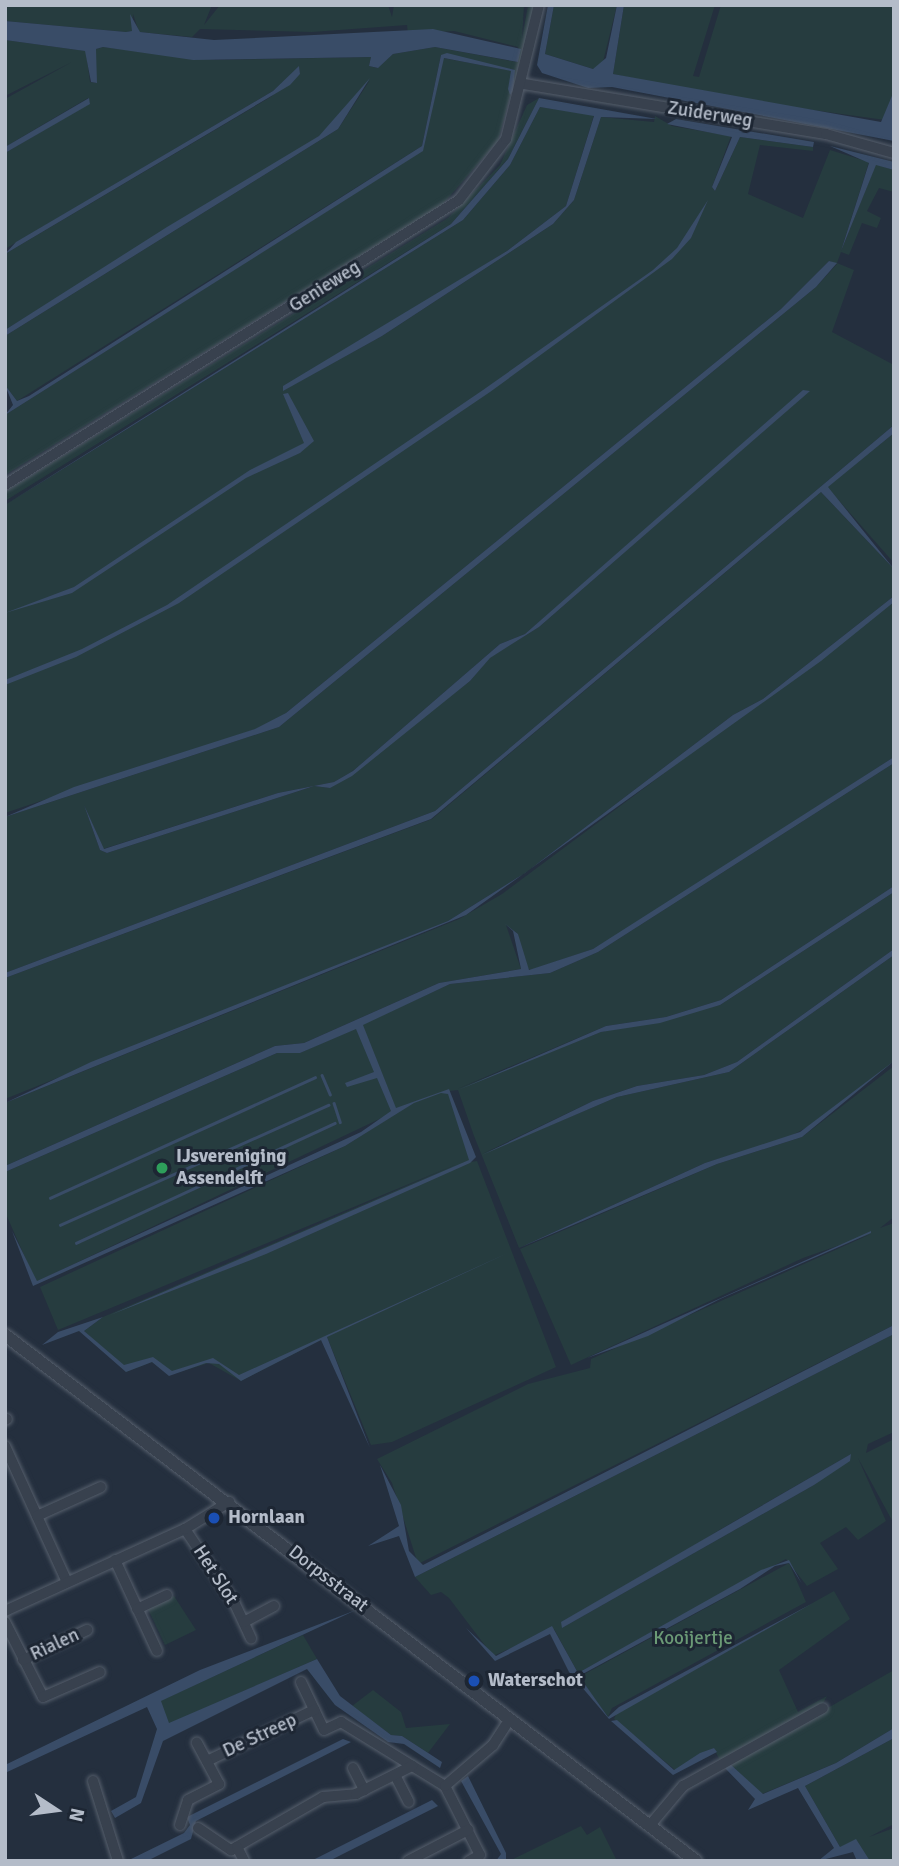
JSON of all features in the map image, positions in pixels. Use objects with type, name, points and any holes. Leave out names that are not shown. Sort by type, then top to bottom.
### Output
[{"type":"street","name":"Genieweg","points":[[5,485],[459,200],[506,139],[524,84],[539,5]]},
{"type":"street","name":"Zuiderweg","points":[[524,84],[826,134],[894,153]]},
{"type":"street","name":"Dorpsstraat","points":[[5,1335],[229,1503],[509,1720],[651,1824],[696,1861]]},
{"type":"street","points":[[5,1446],[66,1582]]},
{"type":"street","points":[[37,1516],[102,1487]]},
{"type":"street","points":[[5,1611],[185,1529],[229,1503]]},
{"type":"street","name":"Het Slot","points":[[185,1529],[244,1622],[251,1638]]},
{"type":"street","points":[[115,1560],[157,1651]]},
{"type":"street","points":[[137,1609],[167,1595]]},
{"type":"street","name":"Het Slot","points":[[244,1622],[274,1606]]},
{"type":"street","name":"Rialen","points":[[5,1622],[43,1696],[100,1672]]},
{"type":"street","name":"Rialen","points":[[23,1660],[87,1630]]},
{"type":"street","name":"De Streep","points":[[301,1682],[324,1730],[341,1722],[412,1766]]},
{"type":"street","points":[[651,1824],[683,1786],[823,1708]]},
{"type":"street","name":"De Streep","points":[[207,1761],[314,1710]]},
{"type":"street","points":[[444,1786],[493,1745],[509,1720]]},
{"type":"street","name":"De Streep","points":[[180,1825],[188,1800],[219,1784],[197,1743]]},
{"type":"street","points":[[198,1828],[212,1842],[237,1847],[323,1797],[336,1799],[364,1790],[412,1766],[444,1786],[480,1855],[469,1861]]},
{"type":"street","points":[[353,1768],[364,1790]]},
{"type":"street","points":[[394,1774],[409,1802]]},
{"type":"street","points":[[93,1782],[117,1858],[103,1861]]},
{"type":"street","points":[[408,1861],[468,1830]]},
{"type":"street","points":[[237,1847],[244,1861]]},
{"type":"green space","points":[[5,5],[212,5],[204,25],[220,5],[388,5],[392,17],[394,5],[524,5],[522,39],[528,5],[535,5],[498,141],[443,204],[5,475],[5,415],[422,151],[443,58],[512,71],[512,87],[515,74],[514,70],[441,55],[422,146],[17,401],[5,385],[5,336],[338,129],[370,80],[320,136],[5,330],[5,254],[269,98],[300,74],[299,67],[273,91],[5,249],[5,153],[90,103],[88,98],[5,147],[5,99],[72,62],[5,96],[5,40],[86,51],[90,82],[96,83],[96,49],[103,47],[216,60],[371,57],[369,66],[377,68],[393,54],[435,47],[517,62],[519,54],[518,47],[454,31],[408,34],[407,25],[312,32],[200,29],[192,37],[139,32],[133,14],[132,31],[126,32],[5,21]]},
{"type":"green space","points":[[554,5],[617,5],[602,66],[593,69],[545,54]]},
{"type":"green space","points":[[624,5],[715,5],[693,76],[699,77],[721,5],[894,5],[894,91],[885,120],[734,99],[613,74]]},
{"type":"green space","points":[[539,98],[508,159],[451,224],[5,501],[5,492],[448,218],[500,165],[527,105]]},
{"type":"green space","points":[[540,107],[594,115],[566,206],[507,251],[284,390],[382,336],[553,224],[574,200],[601,117],[654,122],[655,116],[672,126],[731,136],[712,187],[715,191],[740,137],[813,147],[813,151],[760,145],[748,194],[803,218],[830,150],[869,162],[841,251],[876,164],[894,170],[894,192],[879,188],[867,211],[881,218],[877,228],[862,223],[849,255],[841,252],[837,263],[854,270],[832,332],[894,365],[894,425],[435,811],[5,973],[5,817],[279,727],[816,287],[837,264],[829,261],[781,309],[268,725],[5,813],[5,505],[463,220],[510,165]],"holes":[[[809,391],[539,627],[489,658],[470,681],[359,766],[500,644],[525,634]],[[350,773],[330,788],[314,786],[107,853],[100,850],[84,805],[103,849],[278,793],[334,782]]]},
{"type":"green space","points":[[894,433],[894,563],[827,487]]},
{"type":"green space","points":[[821,492],[894,569],[894,596],[763,699],[733,715],[525,873],[448,921],[5,1099],[5,978],[432,819]]},
{"type":"green space","points":[[894,602],[894,757],[627,929],[593,949],[531,970],[524,967],[518,934],[506,925],[521,969],[439,983],[304,1043],[275,1046],[5,1166],[5,1103],[459,919],[502,894]]},
{"type":"green space","points":[[894,763],[894,886],[721,1000],[666,1017],[606,1026],[457,1089],[601,1032],[720,1005],[894,892],[894,949],[737,1062],[704,1075],[637,1086],[593,1101],[482,1154],[617,1097],[729,1072],[894,955],[894,1061],[819,1121],[785,1139],[705,1163],[519,1248],[474,1136],[458,1090],[449,1091],[470,1162],[477,1161],[556,1367],[392,1442],[371,1445],[327,1337],[241,1381],[209,1363],[169,1375],[152,1362],[126,1372],[84,1331],[103,1317],[457,1164],[58,1330],[40,1287],[345,1146],[411,1104],[36,1282],[5,1212],[5,1172],[277,1053],[300,1053],[450,984],[550,973],[598,952]]},
{"type":"green space","points":[[894,1066],[894,1217],[880,1228],[894,1223],[894,1325],[418,1564],[392,1483],[377,1459],[528,1384],[590,1368],[591,1359],[871,1234],[803,1258],[571,1365],[520,1249],[717,1164],[802,1137]]},
{"type":"green space","points":[[894,1334],[894,1432],[868,1444],[866,1453],[894,1439],[894,1524],[858,1458],[886,1521],[858,1540],[846,1527],[820,1543],[838,1569],[807,1586],[786,1559],[578,1673],[554,1629],[493,1656],[449,1598],[441,1592],[431,1595],[415,1577]],"holes":[[[851,1454],[814,1485],[562,1628],[721,1529]]]},
{"type":"green space","name":"Kooijertje","points":[[789,1563],[806,1602],[612,1708],[608,1717],[579,1677]]},
{"type":"green space","points":[[834,1591],[850,1619],[779,1670],[798,1712],[827,1696],[822,1705],[721,1763],[714,1748],[675,1770],[614,1719],[617,1712]]},
{"type":"green space","points":[[174,1596],[196,1630],[165,1645],[148,1609]]},
{"type":"green space","points":[[303,1635],[317,1659],[169,1724],[160,1701]]},
{"type":"green space","points":[[894,1670],[894,1728],[836,1763],[762,1794],[730,1764]]},
{"type":"green space","points":[[373,1690],[401,1712],[406,1728],[450,1724],[428,1753],[402,1736],[391,1735],[352,1706]]},
{"type":"green space","points":[[894,1738],[894,1824],[869,1837],[894,1828],[894,1861],[870,1861],[858,1846],[840,1847],[805,1786]]},
{"type":"green space","points":[[581,1826],[587,1835],[600,1827],[617,1861],[509,1861]]},
{"type":"water","points":[[548,5],[554,5],[545,54],[593,69],[606,58],[617,5],[624,5],[613,74],[881,122],[894,91],[894,141],[612,87],[588,88],[542,73],[537,65]]},
{"type":"water","points":[[130,14],[140,32],[214,40],[433,29],[521,49],[518,62],[435,47],[393,54],[378,68],[369,66],[371,57],[193,60],[103,47],[96,49],[97,83],[91,82],[85,51],[5,40],[5,21],[126,32],[132,31]]},
{"type":"water","points":[[447,53],[515,70],[513,91],[510,95],[508,89],[511,71],[444,58],[423,151],[5,415],[13,405],[5,385],[17,401],[29,396],[422,146],[441,55]]},
{"type":"water","points":[[299,66],[300,74],[290,85],[5,254],[16,242],[273,91]]},
{"type":"water","points":[[370,78],[338,129],[5,336],[5,330],[167,227],[319,136]]},
{"type":"water","points":[[89,98],[90,104],[5,153],[5,147]]},
{"type":"water","points":[[539,98],[657,119],[601,117],[574,200],[553,224],[382,336],[283,391],[283,386],[507,251],[566,206],[594,116],[540,107],[510,165],[463,220],[5,505],[451,224],[508,159]]},
{"type":"water","points":[[676,119],[814,142],[813,147],[740,137],[715,191],[712,187],[732,137],[667,124]]},
{"type":"water","points":[[830,146],[894,162],[894,170],[876,165],[841,251],[869,163]]},
{"type":"water","points":[[708,200],[691,238],[672,259],[490,392],[179,603],[76,657],[5,685],[5,680],[82,649],[167,605],[483,390],[653,270],[677,248]]},
{"type":"water","points":[[829,261],[837,263],[816,287],[279,727],[5,817],[74,787],[255,729],[286,713],[781,309]]},
{"type":"water","points":[[803,390],[810,391],[539,627],[490,658],[470,681],[352,776],[330,788],[314,786],[107,853],[100,850],[84,805],[104,849],[278,793],[334,782],[353,771],[500,644],[525,634]]},
{"type":"water","points":[[288,393],[314,441],[300,453],[246,478],[72,593],[5,613],[74,587],[250,470],[304,443],[283,394]]},
{"type":"water","points":[[894,425],[894,433],[828,487],[894,569],[821,492],[431,819],[5,978],[5,973],[435,811]]},
{"type":"water","points":[[894,596],[894,602],[821,661],[530,869],[733,715],[763,699]]},
{"type":"water","points":[[894,757],[894,763],[598,952],[550,973],[450,984],[363,1025],[396,1108],[449,1089],[476,1157],[470,1163],[266,1254],[110,1315],[469,1160],[448,1094],[441,1093],[414,1103],[345,1146],[33,1286],[12,1231],[37,1281],[361,1132],[391,1111],[377,1078],[347,1087],[345,1083],[374,1072],[356,1029],[300,1053],[277,1053],[5,1172],[5,1166],[275,1046],[304,1043],[439,983],[521,969],[513,931],[504,923],[518,934],[529,970],[593,949]]},
{"type":"water","points":[[523,874],[466,915],[5,1103],[91,1062],[448,921]]},
{"type":"water","points":[[894,886],[894,892],[720,1005],[660,1023],[601,1032],[458,1090],[606,1026],[666,1017],[721,1000]]},
{"type":"water","points":[[894,949],[894,955],[729,1072],[617,1097],[482,1155],[593,1101],[637,1086],[704,1075],[737,1062]]},
{"type":"water","points":[[894,1061],[802,1137],[717,1164],[519,1248],[705,1163],[800,1132]]},
{"type":"water","points":[[871,1231],[720,1299],[648,1336],[587,1358]]},
{"type":"water","points":[[510,1252],[327,1337],[370,1448],[321,1340],[241,1381],[219,1364],[206,1363],[169,1376],[152,1362],[126,1372],[79,1331],[42,1345],[58,1332],[103,1317],[84,1331],[124,1365],[153,1357],[172,1371],[213,1358],[239,1375]]},
{"type":"water","points":[[894,1325],[894,1334],[415,1577],[399,1536],[368,1546],[399,1526],[380,1465],[401,1505],[409,1551],[423,1565]]},
{"type":"water","points":[[851,1454],[850,1461],[814,1485],[562,1628],[561,1622]]},
{"type":"water","points":[[789,1560],[802,1584],[789,1563],[775,1566],[740,1589],[579,1676],[608,1717],[619,1707],[813,1603],[609,1719],[569,1672],[550,1634],[495,1661],[466,1628],[496,1656],[552,1626],[578,1673],[761,1570]]},
{"type":"water","points":[[356,1610],[161,1701],[169,1723],[317,1659],[340,1696],[391,1735],[402,1736],[442,1762],[440,1768],[404,1744],[388,1742],[335,1705],[307,1669],[163,1741],[141,1803],[115,1818],[111,1811],[136,1797],[157,1729],[147,1707],[5,1773],[5,1765],[200,1670]]},
{"type":"water","points":[[617,1720],[674,1770],[700,1753],[714,1748],[717,1752],[673,1775],[611,1721]]},
{"type":"water","points":[[894,1728],[894,1738],[805,1786],[840,1847],[856,1839],[870,1861],[857,1861],[853,1852],[818,1861],[834,1848],[798,1788],[748,1810],[755,1799],[724,1767],[730,1764],[763,1794],[836,1763]]},
{"type":"water","points":[[343,1739],[351,1742],[196,1821],[191,1839],[147,1861],[127,1861],[184,1833],[190,1825],[187,1817]]},
{"type":"water","points":[[468,1776],[506,1853],[506,1861],[496,1861],[501,1854],[461,1781]]},
{"type":"water","points":[[432,1800],[438,1806],[329,1861],[311,1861]]},
{"type":"waterway","points":[[322,1075],[330,1094]]},
{"type":"waterway","points":[[50,1198],[315,1077]]},
{"type":"waterway","points":[[334,1103],[340,1122]]},
{"type":"waterway","points":[[60,1225],[328,1105]]},
{"type":"waterway","points":[[76,1243],[334,1123]]},
{"type":"place","name":"IJsvereniging Assendelft","points":[[162,1168]]},
{"type":"place","name":"Hornlaan","points":[[214,1518]]},
{"type":"place","name":"Waterschot","points":[[474,1681]]}]
